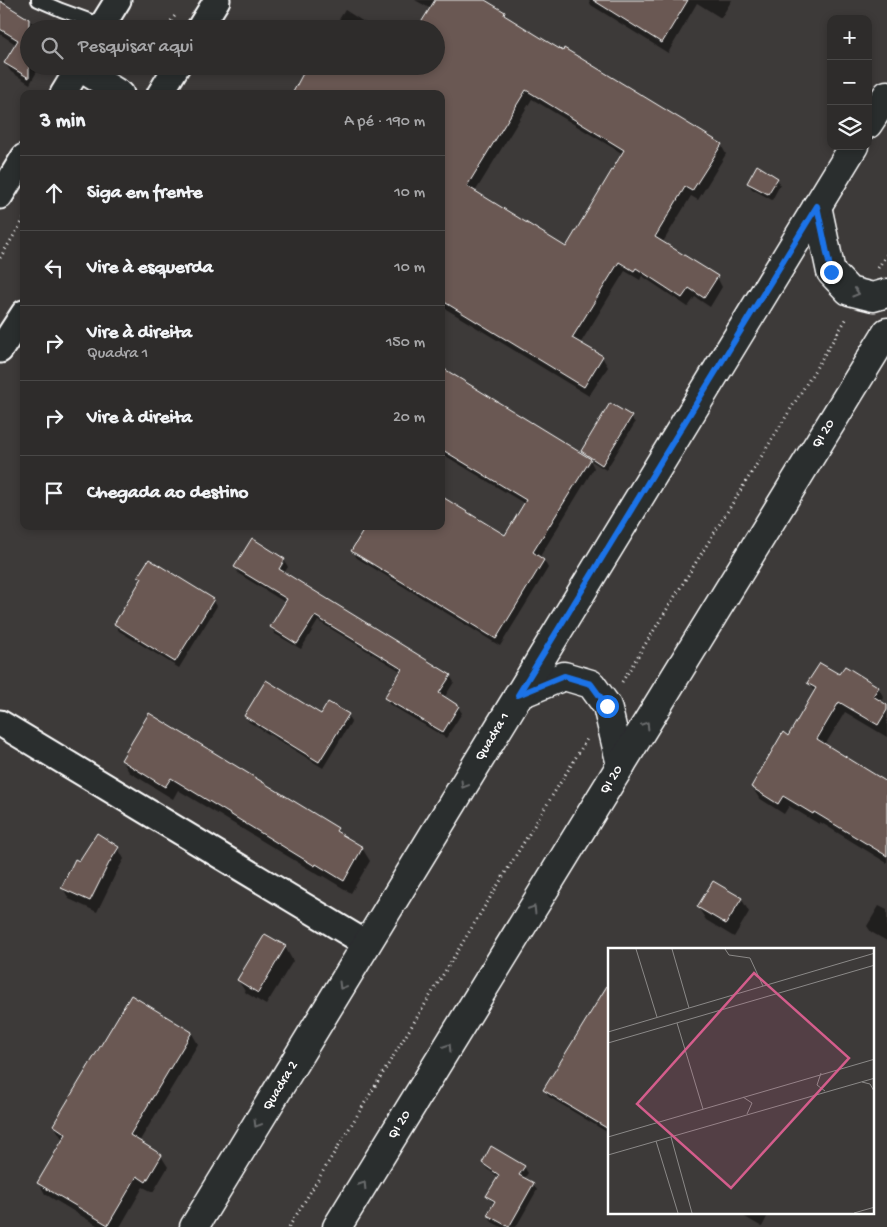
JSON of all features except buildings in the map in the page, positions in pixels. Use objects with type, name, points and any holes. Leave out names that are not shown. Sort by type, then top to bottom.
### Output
[{"type":"street","points":[[105,20],[118,0]]},
{"type":"street","points":[[205,20],[217,0]]},
{"type":"street","points":[[66,90],[75,75]]},
{"type":"street","points":[[92,75],[115,90]]},
{"type":"street","points":[[162,90],[172,75]]},
{"type":"street","points":[[872,118],[887,95]]},
{"type":"street","name":"Quadra 1","points":[[367,944],[852,150]]},
{"type":"street","points":[[0,196],[20,164]]},
{"type":"street","points":[[817,206],[831,272],[848,291],[873,297],[887,293]]},
{"type":"street","points":[[0,350],[20,318]]},
{"type":"street","name":"QI 20","points":[[337,1227],[887,332]]},
{"type":"street","points":[[518,695],[564,676],[591,684],[607,706],[621,765]]},
{"type":"street","points":[[0,723],[367,944]]},
{"type":"street","name":"Quadra 2","points":[[194,1227],[367,944]]},
{"type":"lane","points":[[38,0],[85,20]]},
{"type":"path","points":[[171,20],[180,8]]},
{"type":"path","points":[[0,258],[20,226]]},
{"type":"route","points":[[607,706],[591,684],[564,676],[518,695],[817,206],[831,272]]}]
